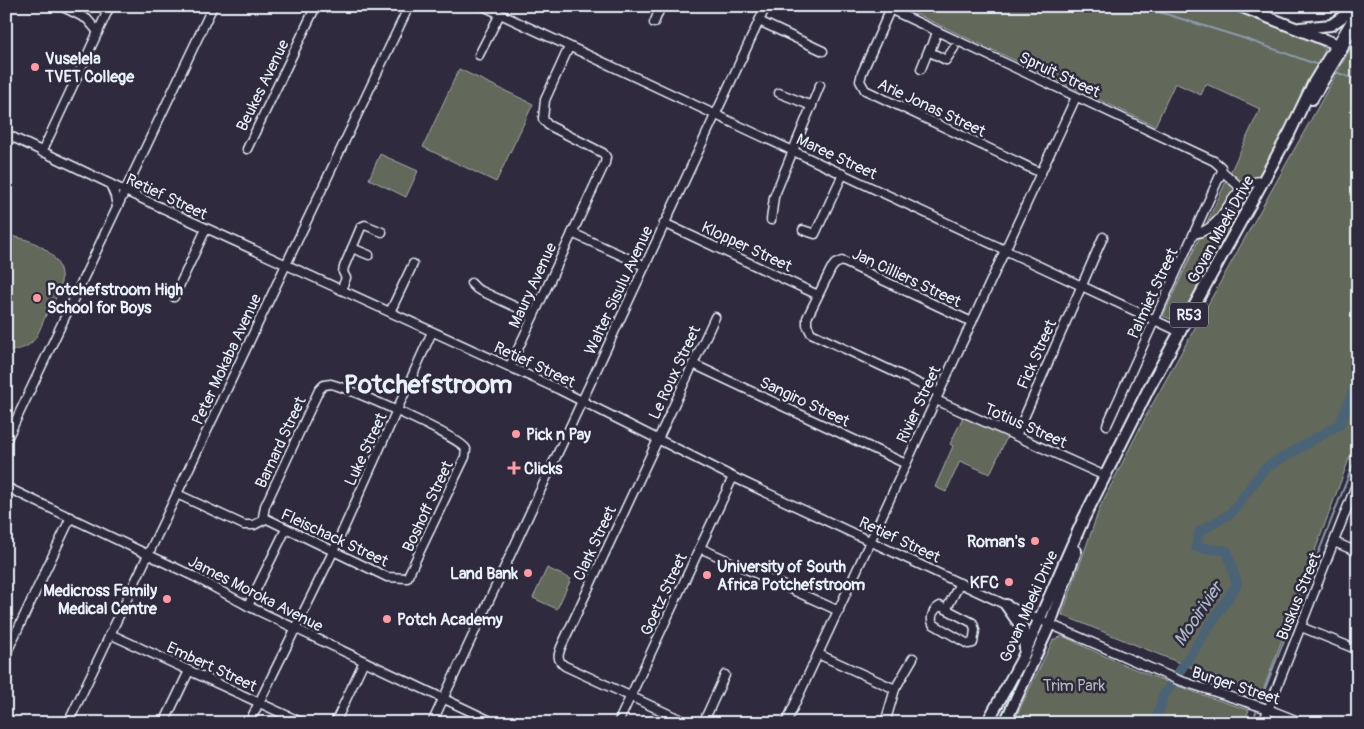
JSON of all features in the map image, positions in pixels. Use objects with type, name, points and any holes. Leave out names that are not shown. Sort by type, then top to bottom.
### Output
[{"type":"main road","points":[[1240,6],[1340,46]]},
{"type":"main road","points":[[1294,28],[1331,25],[1358,8]]},
{"type":"main road","name":"Govan Mbeki Drive","points":[[987,723],[1025,653],[1093,500],[1180,332],[1328,63],[1340,46]]},
{"type":"main road","name":"Govan Mbeki Drive","points":[[1005,723],[1050,624],[1093,500]]},
{"type":"main road","points":[[1006,605],[1023,630],[1025,653]]},
{"type":"street","points":[[61,6],[87,19],[98,32]]},
{"type":"street","points":[[42,152],[110,6]]},
{"type":"street","points":[[6,440],[213,6]]},
{"type":"street","name":"Beukes Avenue","points":[[247,149],[316,6]]},
{"type":"street","name":"Peter Mokaba Avenue","points":[[68,723],[409,6]]},
{"type":"street","name":"Maree Street","points":[[483,6],[1005,250],[1082,284],[1180,332]]},
{"type":"street","points":[[654,23],[662,6]]},
{"type":"street","name":"Walter Sisulu Avenue","points":[[432,723],[766,6]]},
{"type":"street","name":"Spruit Street","points":[[887,8],[1214,161],[1242,189]]},
{"type":"street","name":"Arie Jonas Street","points":[[887,8],[860,81],[865,90],[1040,173]]},
{"type":"street","name":"Govan Mbeki Drive","points":[[1340,46],[1358,8]]},
{"type":"street","points":[[479,55],[500,14]]},
{"type":"street","points":[[87,19],[104,18]]},
{"type":"street","name":"Govan Mbeki Drive","points":[[1340,46],[1358,20]]},
{"type":"street","points":[[759,21],[823,51]]},
{"type":"street","points":[[921,69],[937,32]]},
{"type":"street","points":[[569,47],[545,100],[543,119],[548,125],[600,150],[606,157],[605,163],[572,233]]},
{"type":"street","points":[[929,49],[934,55],[946,60],[954,48]]},
{"type":"street","points":[[771,220],[774,197],[820,85]]},
{"type":"street","points":[[779,93],[812,106]]},
{"type":"street","name":"Rivier Street","points":[[786,723],[1076,97]]},
{"type":"street","name":"Retief Street","points":[[6,134],[206,229],[510,366],[733,477],[1050,624]]},
{"type":"street","name":"Palmiet Street","points":[[1107,425],[1222,171]]},
{"type":"street","points":[[803,230],[815,234],[843,174]]},
{"type":"street","points":[[1194,234],[1204,232],[1217,224],[1232,200],[1242,189],[1256,181],[1263,181]]},
{"type":"street","points":[[110,184],[117,207]]},
{"type":"street","name":"Klopper Street","points":[[664,223],[818,295]]},
{"type":"street","points":[[341,290],[346,278],[343,270],[364,225],[382,232]]},
{"type":"street","points":[[174,297],[206,229]]},
{"type":"street","name":"Maury Avenue","points":[[510,366],[572,233],[645,266]]},
{"type":"street","name":"Fick Street","points":[[1016,436],[1103,237]]},
{"type":"street","points":[[352,248],[369,256]]},
{"type":"street","name":"Jan Cilliers Street","points":[[818,295],[833,266],[842,262],[972,322]]},
{"type":"street","points":[[390,312],[413,264]]},
{"type":"street","points":[[471,283],[477,289],[533,315]]},
{"type":"street","name":"Totius Street","points":[[818,295],[807,318],[807,326],[811,333],[1016,436],[1105,476]]},
{"type":"street","name":"Le Roux Street","points":[[657,440],[715,316]]},
{"type":"street","name":"Luke Street","points":[[249,723],[334,550],[432,332]]},
{"type":"street","points":[[516,353],[529,375]]},
{"type":"street","name":"Sangiro Street","points":[[693,364],[906,464]]},
{"type":"street","name":"Barnard Street","points":[[265,506],[319,390],[324,385],[330,384],[398,411]]},
{"type":"street","name":"Boshoff Street","points":[[398,411],[463,444],[466,449],[465,457],[418,558],[406,578]]},
{"type":"street","name":"Clark Street","points":[[630,697],[565,666],[558,658],[562,645],[657,440]]},
{"type":"street","name":"Goetz Street","points":[[618,723],[733,477]]},
{"type":"street","name":"Buskus Street","points":[[1263,723],[1358,480]]},
{"type":"street","name":"James Moroka Avenue","points":[[6,487],[148,554],[295,629],[495,723]]},
{"type":"street","points":[[177,494],[244,525],[254,525],[266,519]]},
{"type":"street","name":"Fleischack Street","points":[[265,506],[263,515],[266,519],[388,577],[406,578]]},
{"type":"street","points":[[6,654],[71,517]]},
{"type":"street","points":[[248,606],[286,529]]},
{"type":"street","points":[[1334,542],[1358,552]]},
{"type":"street","points":[[700,548],[839,611]]},
{"type":"street","points":[[947,608],[960,582]]},
{"type":"street","points":[[940,606],[947,608],[973,623],[975,630],[973,643],[968,644],[933,624],[932,618],[936,609],[940,606]]},
{"type":"street","name":"Burger Street","points":[[1050,624],[1178,680],[1268,709],[1303,723]]},
{"type":"street","points":[[1301,627],[1358,650]]},
{"type":"street","name":"Embert Street","points":[[110,634],[303,723]]},
{"type":"street","points":[[818,654],[895,689]]},
{"type":"street","points":[[885,723],[895,689],[913,658]]},
{"type":"street","points":[[335,723],[364,661]]},
{"type":"street","points":[[164,723],[189,670]]},
{"type":"street","points":[[703,723],[725,675]]},
{"type":"street","points":[[630,697],[688,723]]},
{"type":"green space","points":[[899,6],[1222,6],[1320,45],[1325,49],[1325,56],[1178,322],[1163,316],[1260,109],[1206,84],[1201,95],[1175,83],[1155,126]]},
{"type":"green space","points":[[1358,35],[1358,443],[1355,443],[1261,696],[1062,615],[1100,507],[1148,412]]},
{"type":"green space","points":[[459,69],[533,104],[496,182],[423,147]]},
{"type":"green space","points":[[380,154],[418,171],[406,197],[369,179]]},
{"type":"green space","points":[[6,236],[28,240],[47,251],[60,268],[61,279],[58,294],[38,334],[29,345],[6,352]]},
{"type":"green space","points":[[963,417],[1007,437],[990,474],[960,461],[946,492],[935,487],[953,446],[950,444]]},
{"type":"green space","points":[[547,568],[571,579],[557,609],[533,598]]},
{"type":"green space","name":"Trim Park","points":[[1063,636],[1108,658],[1154,677],[1249,710],[1244,723],[1013,723],[1053,640]]},
{"type":"waterway","points":[[1140,6],[1243,38],[1321,66]]},
{"type":"waterway","points":[[1332,71],[1358,80]]},
{"type":"waterway","name":"Mooirivier","points":[[1156,723],[1162,698],[1237,584],[1227,551],[1196,547],[1200,531],[1230,514],[1265,468],[1340,424],[1358,380]]},
{"type":"waterway","points":[[1259,704],[1358,452]]},
{"type":"waterway","points":[[1252,723],[1256,712]]},
{"type":"place","name":"Vuselela TVET College","points":[[35,67]]},
{"type":"place","name":"Potchefstroom High School for Boys","points":[[37,298]]},
{"type":"place","name":"Pick n Pay","points":[[516,434]]},
{"type":"place","name":"Clicks","points":[[514,468]]},
{"type":"place","name":"Roman's","points":[[1035,541]]},
{"type":"place","name":"Land Bank","points":[[528,573]]},
{"type":"place","name":"University of South Africa Potchefstroom","points":[[707,575]]},
{"type":"place","name":"KFC","points":[[1009,582]]},
{"type":"place","name":"Medicross Family Medical Centre","points":[[167,599]]},
{"type":"place","name":"Potch Academy","points":[[387,619]]},
{"type":"district","name":"Potchefstroom","points":[[428,384]]}]
